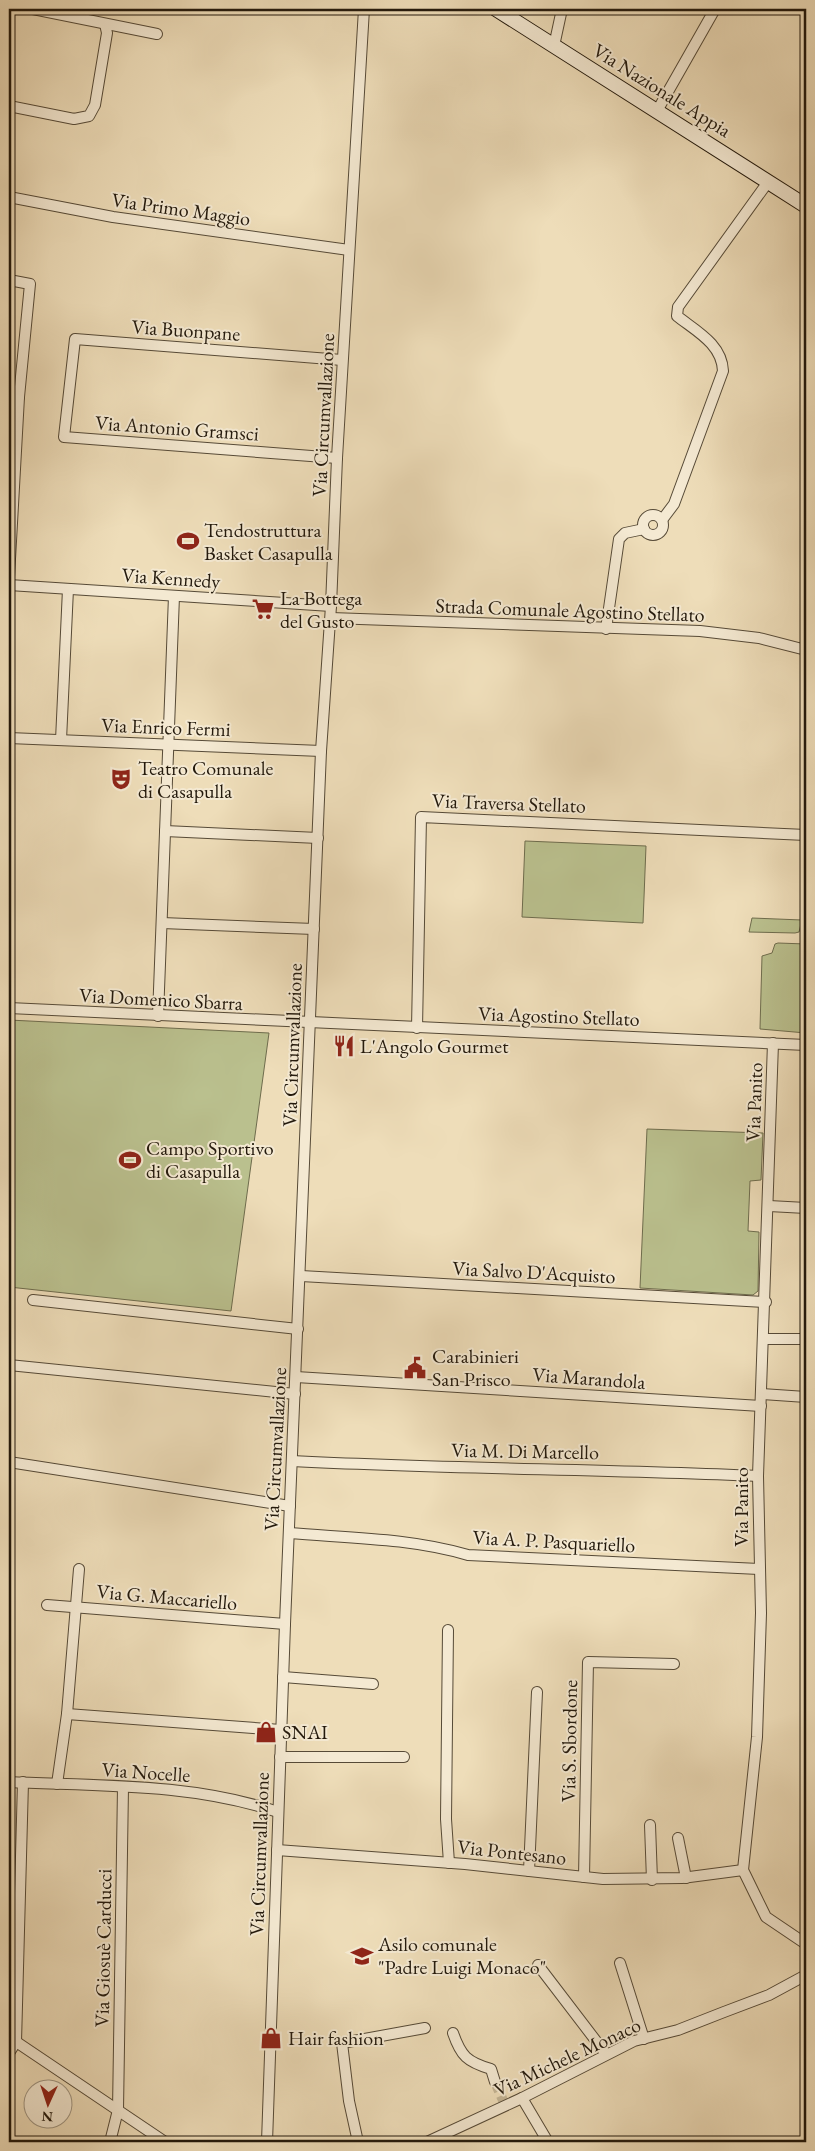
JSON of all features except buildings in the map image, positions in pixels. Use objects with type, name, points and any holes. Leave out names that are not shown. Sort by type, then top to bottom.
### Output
[{"type":"main road","name":"Via Nazionale Appia","points":[[496,9],[806,206]]},
{"type":"street","points":[[33,9],[156,34]]},
{"type":"street","name":"Via Circumvallazione","points":[[267,2142],[285,1624],[301,1276],[321,751],[331,618],[336,458],[364,9]]},
{"type":"street","points":[[554,46],[562,9]]},
{"type":"street","points":[[657,111],[715,9]]},
{"type":"street","points":[[9,106],[74,119],[89,116],[95,105],[107,33],[106,24]]},
{"type":"street","points":[[606,629],[619,539],[626,533],[644,529],[648,534],[658,534],[662,530],[662,520],[674,504],[723,371],[720,355],[715,346],[677,316],[678,307],[768,182]]},
{"type":"street","name":"Via Primo Maggio","points":[[9,197],[113,216],[349,250]]},
{"type":"street","points":[[9,280],[30,284],[14,396],[9,577]]},
{"type":"street","name":"Via Buonpane","points":[[69,387],[74,339],[342,360]]},
{"type":"street","name":"Via Antonio Gramsci","points":[[69,387],[64,436],[336,458]]},
{"type":"street","name":"Via Kennedy","points":[[9,585],[331,606]]},
{"type":"street","points":[[61,740],[68,589]]},
{"type":"street","points":[[158,1016],[174,596]]},
{"type":"street","name":"Strada Comunale Agostino Stellato","points":[[331,618],[700,631],[760,638],[806,650]]},
{"type":"street","name":"Via Enrico Fermi","points":[[9,738],[321,751]]},
{"type":"street","name":"Via Traversa Stellato","points":[[417,1028],[421,817],[806,835]]},
{"type":"street","points":[[165,831],[318,838]]},
{"type":"street","points":[[162,923],[314,930]]},
{"type":"street","name":"Via Domenico Sbarra","points":[[9,1008],[310,1024]]},
{"type":"street","name":"Via Agostino Stellato","points":[[310,1024],[806,1045]]},
{"type":"street","name":"Via Panito","points":[[743,1870],[756,1737],[761,1614],[758,1569],[758,1476],[766,1302],[773,1044]]},
{"type":"street","points":[[769,1206],[806,1208]]},
{"type":"street","name":"Via Salvo D'Acquisto","points":[[301,1276],[766,1302]]},
{"type":"street","points":[[32,1300],[298,1329]]},
{"type":"street","points":[[764,1339],[806,1339]]},
{"type":"street","points":[[9,1365],[295,1394]]},
{"type":"street","name":"Via Marandola","points":[[296,1377],[761,1406]]},
{"type":"street","points":[[761,1394],[806,1396]]},
{"type":"street","name":"Via M. Di Marcello","points":[[292,1461],[418,1468],[515,1467],[758,1476]]},
{"type":"street","points":[[9,1462],[290,1506]]},
{"type":"street","name":"Via A. P. Pasquariello","points":[[289,1533],[420,1544],[468,1555],[758,1569]]},
{"type":"street","points":[[57,1784],[67,1714],[79,1569]]},
{"type":"street","name":"Via G. Maccariello","points":[[47,1605],[285,1624]]},
{"type":"street","points":[[448,1630],[446,1819],[449,1863]]},
{"type":"street","name":"Via S. Sbordone","points":[[584,1877],[588,1662],[674,1664]]},
{"type":"street","points":[[283,1677],[374,1684]]},
{"type":"street","points":[[529,1871],[537,1692]]},
{"type":"street","points":[[67,1714],[281,1730]]},
{"type":"street","points":[[280,1757],[404,1757]]},
{"type":"street","name":"Via Nocelle","points":[[9,1782],[122,1787],[211,1794],[246,1801],[278,1812]]},
{"type":"street","points":[[9,2052],[12,2039],[23,1782]]},
{"type":"street","name":"Via Giosuè Carducci","points":[[110,2142],[118,2110],[122,1787]]},
{"type":"street","points":[[650,1825],[652,1880]]},
{"type":"street","points":[[678,1838],[686,1878]]},
{"type":"street","name":"Via Pontesano","points":[[277,1850],[449,1863],[584,1877],[652,1880],[686,1878],[743,1870]]},
{"type":"street","points":[[743,1870],[766,1917],[806,1944]]},
{"type":"street","points":[[620,1963],[644,2039]]},
{"type":"street","points":[[538,1965],[606,2054]]},
{"type":"street","name":"Via Michele Monaco","points":[[427,2142],[522,2098],[606,2054],[644,2039],[678,2030],[768,1995],[806,1975]]},
{"type":"street","points":[[358,2142],[349,2102],[342,2043],[425,2028]]},
{"type":"street","points":[[453,2033],[460,2054],[482,2066],[492,2069],[495,2082]]},
{"type":"street","points":[[12,2039],[165,2142]]},
{"type":"street","points":[[522,2098],[548,2142]]},
{"type":"green space","points":[[525,841],[646,846],[643,923],[522,917]]},
{"type":"green space","points":[[752,918],[802,920],[799,932],[795,933],[749,932]]},
{"type":"green space","points":[[775,944],[806,944],[806,1033],[760,1029],[762,956],[772,953]]},
{"type":"green space","name":"Campo Sportivo di Casapulla","points":[[9,1020],[269,1033],[231,1311],[9,1287]]},
{"type":"green space","points":[[647,1129],[763,1133],[761,1180],[750,1181],[748,1231],[759,1232],[758,1291],[753,1295],[640,1288]]},
{"type":"tunnel","points":[[495,2082],[505,2105]]},
{"type":"place","name":"Tendostruttura Basket Casapulla","points":[[188,541]]},
{"type":"place","name":"La Bottega del Gusto","points":[[263,609]]},
{"type":"place","name":"Teatro Comunale di Casapulla","points":[[121,779]]},
{"type":"place","name":"L'Angolo Gourmet","points":[[344,1046]]},
{"type":"place","name":"Campo Sportivo di Casapulla","points":[[130,1160]]},
{"type":"place","name":"Carabinieri San Prisco","points":[[415,1368]]},
{"type":"place","name":"SNAI","points":[[266,1732]]},
{"type":"place","name":"Asilo comunale \"Padre Luigi Monaco\"","points":[[362,1956]]},
{"type":"place","name":"Hair fashion","points":[[271,2038]]}]
